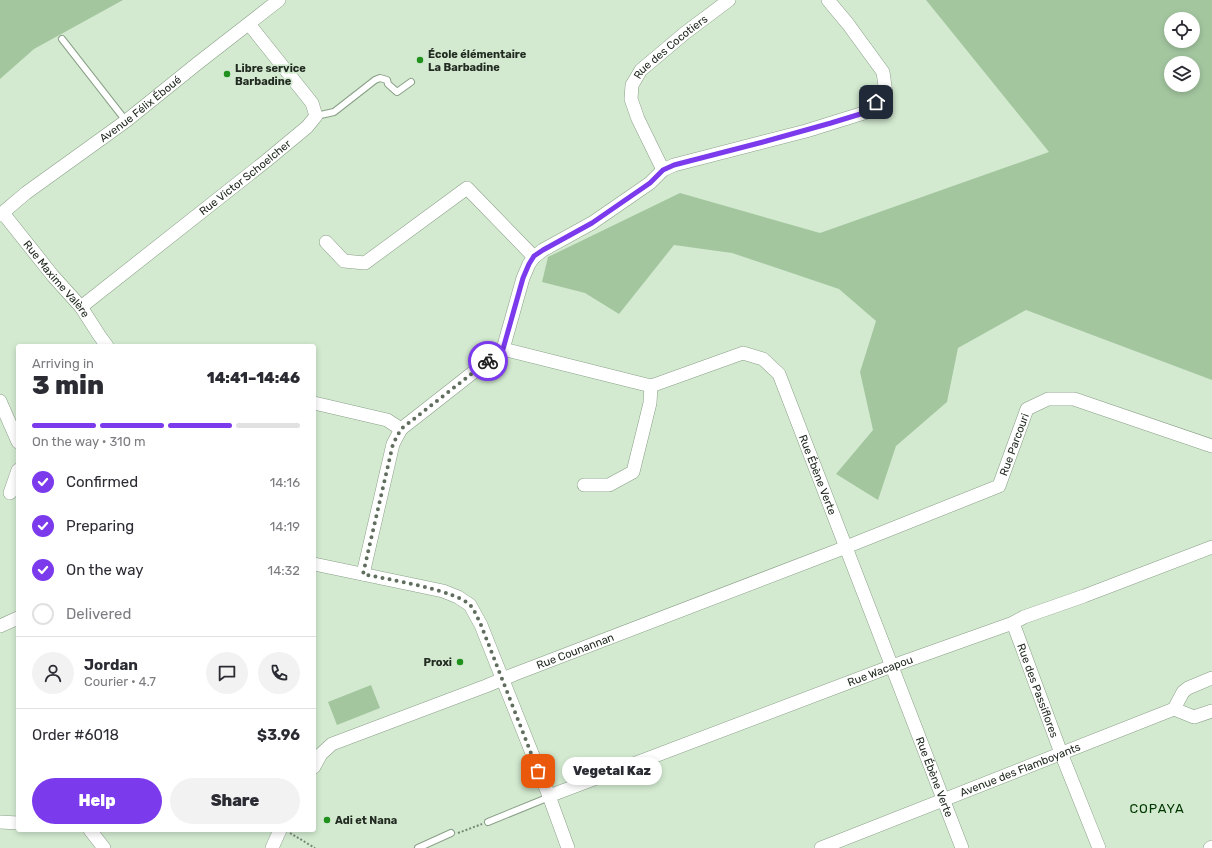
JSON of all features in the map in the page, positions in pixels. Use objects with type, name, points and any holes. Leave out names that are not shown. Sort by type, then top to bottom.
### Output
[{"type":"street","name":"Avenue Félix Éboué","points":[[2,214],[26,194],[126,121],[279,0]]},
{"type":"street","name":"Rue des Cocotiers","points":[[663,170],[638,119],[631,99],[632,84],[641,70],[685,33],[730,0]]},
{"type":"street","points":[[363,574],[393,444],[401,429],[503,349],[523,278],[534,256],[592,223],[650,183],[663,170],[674,165],[806,131],[867,112],[886,93],[883,72],[848,24],[828,0]]},
{"type":"street","points":[[249,24],[312,103],[316,116]]},
{"type":"street","name":"Rue Victor Schoelcher","points":[[81,307],[308,127],[316,116]]},
{"type":"street","points":[[326,242],[344,261],[365,263],[468,188],[534,256]]},
{"type":"street","name":"Rue Maxime Valère","points":[[2,214],[53,276],[81,307],[106,344]]},
{"type":"street","points":[[503,349],[651,386],[650,403],[633,472],[609,485],[584,485]]},
{"type":"street","name":"Rue Ébène Verte","points":[[651,386],[743,353],[763,359],[779,374],[962,848]]},
{"type":"street","name":"Rue Parcouri","points":[[846,547],[999,486],[1027,409],[1048,399],[1074,399],[1212,446]]},
{"type":"street","points":[[0,401],[16,437]]},
{"type":"street","points":[[316,403],[387,420],[401,429]]},
{"type":"street","points":[[9,495],[16,476]]},
{"type":"street","name":"Rue Counannan","points":[[316,763],[321,754],[332,744],[846,547]]},
{"type":"street","name":"Rue Wacapou","points":[[549,796],[1212,547]]},
{"type":"street","points":[[316,564],[443,591],[458,597],[470,605],[481,625],[568,848]]},
{"type":"street","points":[[0,626],[16,619]]},
{"type":"street","name":"Rue des Passiflores","points":[[1013,623],[1061,753],[1099,848]]},
{"type":"street","points":[[1212,678],[1188,688],[1183,692],[1174,709],[1194,717],[1212,711]]},
{"type":"street","name":"Avenue des Flamboyants","points":[[821,848],[1174,709]]},
{"type":"street","points":[[0,822],[16,823]]},
{"type":"street","points":[[92,832],[104,848]]},
{"type":"street","points":[[272,848],[279,832]]},
{"type":"lane","points":[[62,39],[126,121]]},
{"type":"lane","points":[[316,116],[334,112],[375,80],[380,78],[386,80],[396,92],[411,82]]},
{"type":"lane","points":[[488,822],[549,796]]},
{"type":"lane","points":[[418,848],[451,833]]},
{"type":"path","points":[[451,833],[459,833],[488,822]]},
{"type":"path","points":[[288,832],[315,848]]},
{"type":"green space","points":[[0,0],[123,0],[34,49],[0,79]]},
{"type":"green space","points":[[926,0],[1212,0],[1212,380],[1026,310],[958,348],[947,402],[896,446],[878,500],[836,474],[873,430],[860,372],[876,321],[839,289],[732,253],[674,245],[619,314],[585,293],[542,282],[548,257],[680,193],[820,233],[1049,152]]},
{"type":"green space","points":[[371,685],[380,708],[337,725],[328,702]]},
{"type":"way so far","points":[[488,361],[401,429],[393,444],[363,574],[443,591],[458,597],[470,605],[481,625],[538,771]]},
{"type":"place","name":"École élémentaire La Barbadine","points":[[420,60]]},
{"type":"place","name":"Libre service Barbadine","points":[[227,74]]},
{"type":"place","name":"Proxi","points":[[460,662]]},
{"type":"place","name":"Vegetal Kaz","points":[[538,771]]},
{"type":"place","name":"Adi et Nana","points":[[327,820]]},
{"type":"district","name":"COPAYA","points":[[1157,808]]},
{"type":"route","points":[[488,361],[503,349],[523,278],[534,256],[592,223],[650,183],[663,170],[674,165],[806,131],[867,112],[876,102]]}]
